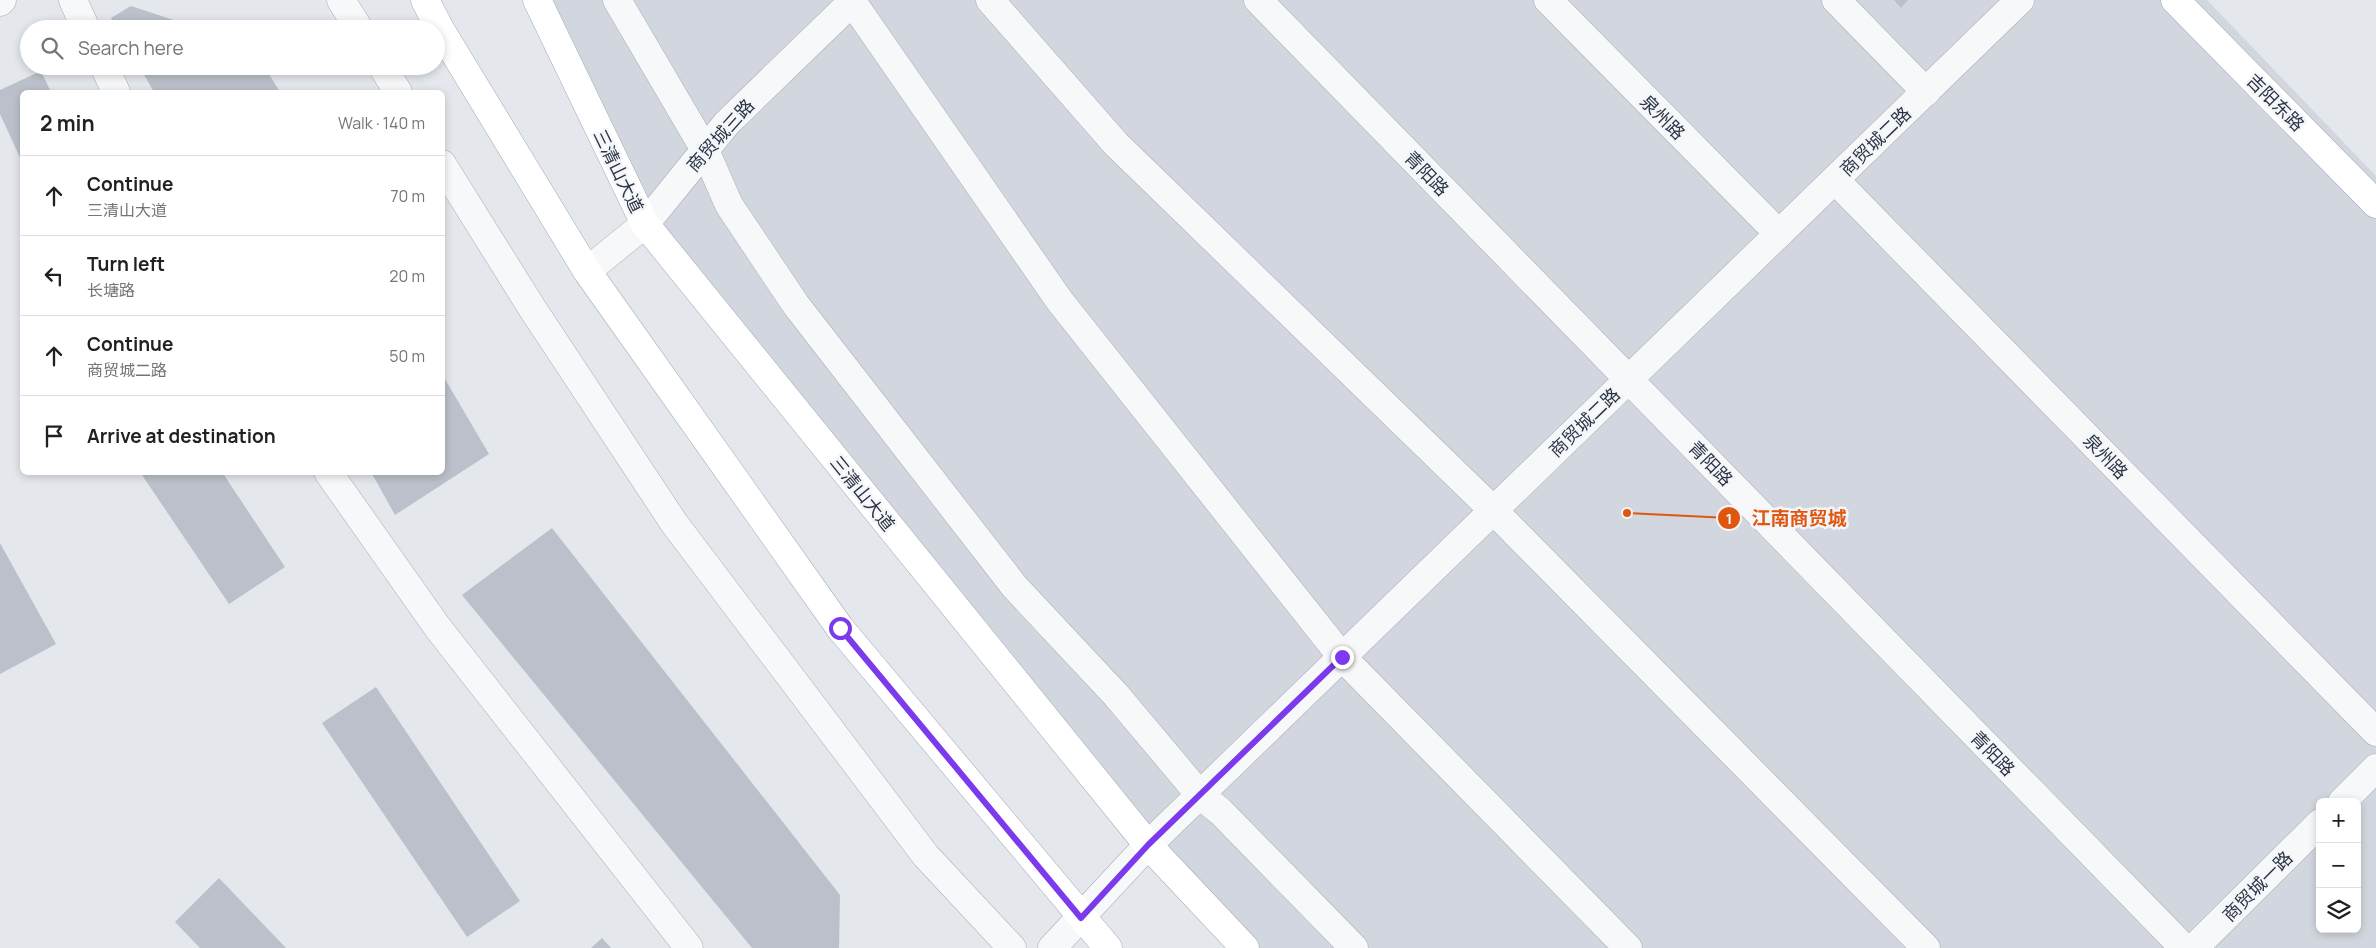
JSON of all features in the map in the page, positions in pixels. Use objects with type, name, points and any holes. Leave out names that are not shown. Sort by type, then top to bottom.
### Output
[{"type":"main road","points":[[425,0],[435,20]]},
{"type":"main road","name":"三清山大道","points":[[537,0],[645,224],[1148,845],[1245,948]]},
{"type":"main road","name":"吉阳东路","points":[[2175,0],[2376,204]]},
{"type":"main road","points":[[445,37],[586,270],[840,628],[1108,948]]},
{"type":"street","points":[[73,0],[82,20]]},
{"type":"street","points":[[341,0],[353,20]]},
{"type":"street","points":[[617,0],[705,150],[730,205],[808,321],[1014,586],[1116,696],[1200,795],[1222,812],[1354,948]]},
{"type":"street","points":[[990,0],[1116,144],[1493,510],[1926,948]]},
{"type":"street","name":"青阳路","points":[[1258,0],[2184,948]]},
{"type":"street","name":"泉州路","points":[[1548,0],[1779,234]]},
{"type":"street","points":[[1836,0],[1926,92]]},
{"type":"street","name":"商贸城二路","points":[[1052,948],[1148,845],[2020,0]]},
{"type":"street","points":[[852,1],[1059,300],[1342,657],[1628,948]]},
{"type":"street","name":"商贸城三路","points":[[586,270],[645,224],[727,122],[852,1]]},
{"type":"street","points":[[108,75],[115,90]]},
{"type":"street","points":[[388,75],[397,90]]},
{"type":"street","points":[[445,169],[532,308],[674,523],[926,856],[1012,948]]},
{"type":"street","name":"泉州路","points":[[1835,180],[2376,732]]},
{"type":"street","points":[[330,475],[438,628],[689,948]]},
{"type":"street","points":[[2346,798],[2376,768]]},
{"type":"street","name":"商贸城一路","points":[[2194,948],[2316,827]]},
{"type":"shaded area","points":[[537,0],[2207,0],[2376,176],[2376,948],[1246,948],[645,224]]},
{"type":"building","points":[[1894,0],[1908,0],[1901,8]]},
{"type":"building","points":[[131,6],[174,20],[112,20],[111,18]]},
{"type":"building","points":[[32,75],[43,75],[50,90],[20,90],[20,158],[0,114],[0,90]]},
{"type":"building","points":[[144,75],[270,75],[279,90],[153,90]]},
{"type":"building","points":[[445,379],[489,454],[395,515],[373,475],[445,475]]},
{"type":"building","points":[[142,475],[224,475],[285,567],[229,604]]},
{"type":"building","points":[[552,528],[840,895],[839,948],[752,948],[462,595]]},
{"type":"building","points":[[0,543],[56,644],[0,674]]},
{"type":"building","points":[[376,687],[520,901],[467,937],[322,723]]},
{"type":"building","points":[[219,878],[286,948],[200,948],[175,922]]},
{"type":"building","points":[[602,938],[611,948],[591,948]]},
{"type":"place","name":"江南商贸城","points":[[1627,513]]},
{"type":"route","points":[[840,628],[1081,918],[1148,845],[1342,657]]}]
